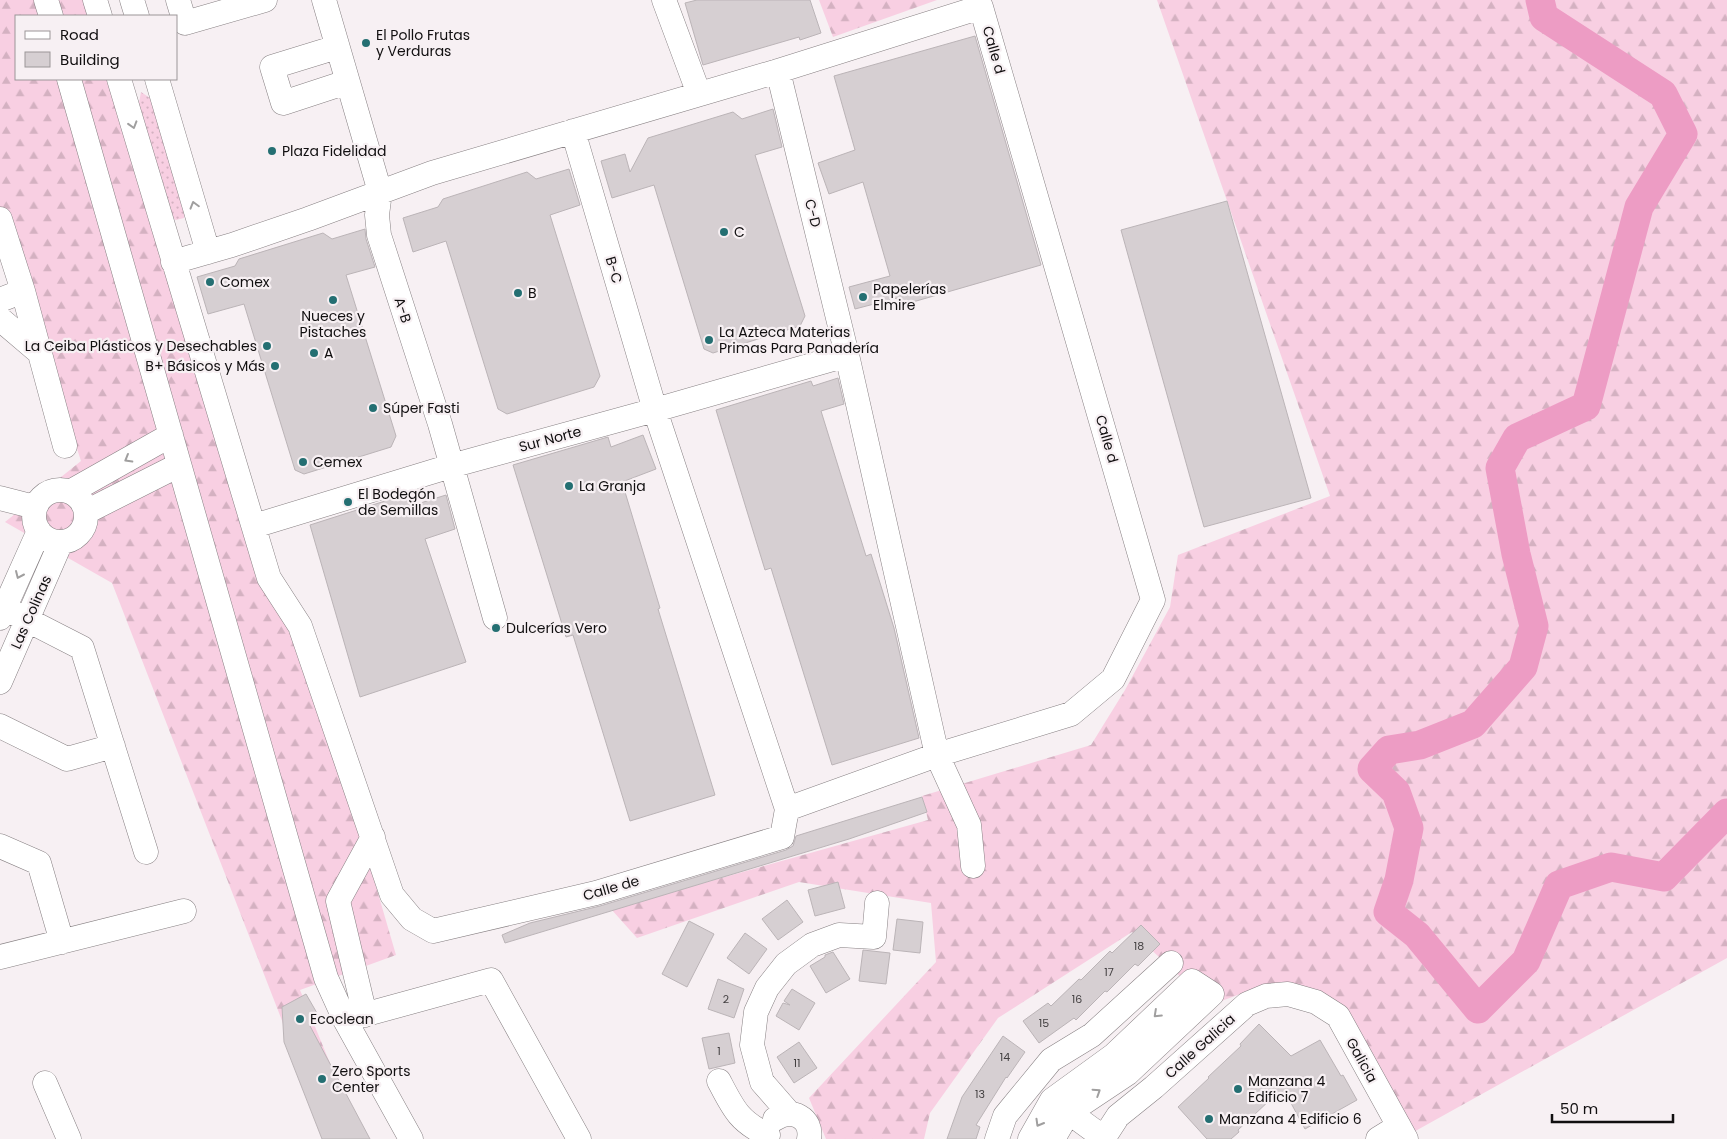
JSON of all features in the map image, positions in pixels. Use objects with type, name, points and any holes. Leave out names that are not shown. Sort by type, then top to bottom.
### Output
[{"type":"street","points":[[46,0],[51,15]]},
{"type":"street","points":[[95,0],[100,15]]},
{"type":"street","points":[[110,0],[115,15]]},
{"type":"street","points":[[132,0],[137,15]]},
{"type":"street","points":[[178,0],[185,23],[234,4],[265,0]]},
{"type":"street","name":"A-B","points":[[324,0],[380,192],[377,214],[379,235],[437,417],[495,618]]},
{"type":"street","points":[[664,0],[699,94]]},
{"type":"street","name":"Calle d","points":[[778,70],[981,7],[1153,600],[1113,679],[1071,714],[938,755],[787,809]]},
{"type":"street","points":[[337,47],[272,67],[283,103],[347,82]]},
{"type":"street","points":[[174,262],[308,219],[432,173],[778,70]]},
{"type":"street","name":"C-D","points":[[778,70],[848,355],[938,755],[969,826],[973,866]]},
{"type":"street","points":[[69,80],[326,978],[355,1017],[411,1139]]},
{"type":"street","points":[[138,85],[208,252]]},
{"type":"street","points":[[138,85],[174,262],[269,578],[300,626],[373,837],[338,901],[355,1017]]},
{"type":"street","name":"B-C","points":[[573,130],[655,410],[787,809]]},
{"type":"street","points":[[0,219],[23,291],[65,446]]},
{"type":"street","points":[[0,300],[23,291]]},
{"type":"street","points":[[0,318],[40,353]]},
{"type":"street","name":"Sur Norte","points":[[254,526],[451,466],[848,355]]},
{"type":"street","points":[[70,492],[171,435]]},
{"type":"street","points":[[86,512],[179,465]]},
{"type":"street","points":[[54,490],[70,492],[78,497],[86,512],[83,529],[77,536],[62,542],[45,538],[35,524],[35,507],[40,499],[54,490]]},
{"type":"street","points":[[4,498],[35,507]]},
{"type":"street","name":"Las Colinas","points":[[2,611],[39,532]]},
{"type":"street","name":"Las Colinas","points":[[0,682],[62,542]]},
{"type":"street","points":[[2,611],[28,619],[82,648],[146,852]]},
{"type":"street","points":[[0,726],[67,759],[113,746]]},
{"type":"street","name":"Calle de","points":[[373,837],[392,895],[412,919],[433,931],[596,893],[782,836],[787,809]]},
{"type":"street","points":[[0,846],[39,863],[62,942]]},
{"type":"street","points":[[809,1139],[809,1129],[802,1118],[789,1113],[762,1082],[752,1045],[756,1012],[767,988],[786,964],[812,945],[839,935],[874,937],[877,903]]},
{"type":"street","points":[[0,956],[184,911]]},
{"type":"street","points":[[996,1139],[1005,1116],[1051,1060],[1092,1035],[1171,963]]},
{"type":"street","points":[[355,1017],[491,980],[579,1139]]},
{"type":"street","points":[[1030,1139],[1060,1106],[1192,981],[1212,994],[1128,1073],[1060,1106]]},
{"type":"street","name":"Calle Galicia","points":[[1104,1139],[1118,1116],[1154,1088],[1247,1004],[1266,996],[1288,994],[1316,1002]]},
{"type":"street","name":"Galicia","points":[[1316,1002],[1338,1016],[1403,1133]]},
{"type":"street","points":[[719,1081],[735,1112],[753,1129],[769,1137],[769,1129],[776,1117],[789,1113]]},
{"type":"street","points":[[45,1083],[69,1139]]},
{"type":"street","points":[[1030,1085],[1104,1139]]},
{"type":"street","points":[[1053,1139],[1060,1106]]},
{"type":"street","points":[[1378,1139],[1403,1133]]},
{"type":"green space","points":[[0,0],[85,0],[90,15],[15,15],[15,80],[109,80],[250,545],[301,629],[396,955],[300,990],[361,1139],[328,1139],[112,583],[5,522],[81,461],[0,211]]},
{"type":"green space","points":[[819,0],[937,0],[833,37]]},
{"type":"green space","points":[[1157,0],[1727,0],[1727,958],[1401,1139],[1322,1007],[1256,988],[1211,1005],[1132,932],[998,1018],[930,1113],[924,1139],[826,1139],[809,1098],[936,962],[931,903],[799,882],[637,938],[611,909],[928,820],[922,796],[1091,745],[1125,690],[1170,607],[1178,555],[1330,496]]},
{"type":"green space","points":[[141,92],[156,102],[186,210],[184,218],[176,220],[168,216],[138,108]]},
{"type":"building","points":[[697,0],[810,0],[821,33],[800,40],[799,37],[703,65],[685,3]]},
{"type":"building","points":[[975,36],[1041,265],[899,306],[897,298],[855,309],[849,287],[890,276],[863,182],[829,194],[818,163],[855,150],[834,76]]},
{"type":"building","name":"C","points":[[773,109],[782,147],[755,155],[805,316],[800,326],[713,353],[704,349],[654,185],[612,198],[601,161],[625,154],[630,172],[648,138],[733,112],[742,119]]},
{"type":"building","name":"B","points":[[569,169],[580,205],[550,215],[600,376],[594,387],[507,414],[498,409],[446,241],[413,252],[403,218],[438,207],[443,199],[527,172],[536,179]]},
{"type":"building","points":[[1227,201],[1311,498],[1204,527],[1121,230]]},
{"type":"building","name":"A","points":[[365,229],[366,239],[375,267],[346,275],[396,436],[391,447],[304,474],[295,470],[244,304],[208,314],[197,277],[235,266],[239,259],[323,233],[332,239]]},
{"type":"building","points":[[838,378],[844,404],[821,411],[866,556],[871,554],[894,628],[919,738],[832,765],[771,568],[765,570],[716,410],[811,381],[813,386]]},
{"type":"building","points":[[643,435],[656,469],[622,482],[660,608],[658,609],[715,795],[630,821],[573,635],[566,637],[513,465],[608,437],[611,447]]},
{"type":"building","points":[[410,493],[414,505],[446,495],[455,529],[425,539],[466,662],[360,697],[310,525]]},
{"type":"building","points":[[922,797],[927,812],[849,839],[505,943],[502,935],[530,923],[600,906],[786,850],[793,846],[796,836]]},
{"type":"building","points":[[838,882],[845,908],[815,916],[808,890]]},
{"type":"building","points":[[787,900],[803,922],[778,940],[762,919]]},
{"type":"building","points":[[897,919],[923,922],[920,953],[893,950]]},
{"type":"building","points":[[689,921],[714,934],[687,987],[662,974]]},
{"type":"building","points":[[1141,925],[1160,944],[1138,966],[1135,964],[1107,992],[1105,991],[1076,1020],[1074,1018],[1039,1043],[1023,1021],[1048,1003],[1051,1006]]},
{"type":"building","points":[[745,933],[767,949],[749,974],[727,958]]},
{"type":"building","points":[[863,950],[890,953],[886,984],[859,981]]},
{"type":"building","points":[[833,952],[850,979],[826,993],[810,966],[825,957],[825,955]]},
{"type":"building","points":[[718,979],[744,989],[734,1018],[708,1009]]},
{"type":"building","points":[[792,989],[815,1003],[799,1030],[776,1016],[783,1003],[790,1005],[784,1001]]},
{"type":"building","points":[[306,994],[321,1020],[310,1026],[370,1139],[322,1139],[284,1042],[282,1007]]},
{"type":"building","points":[[1259,1024],[1291,1056],[1320,1040],[1357,1100],[1305,1129],[1285,1092],[1271,1099],[1231,1139],[1207,1139],[1178,1107],[1241,1046],[1240,1044]]},
{"type":"building","points":[[729,1033],[735,1063],[709,1069],[702,1038]]},
{"type":"building","points":[[1003,1036],[1025,1052],[1006,1077],[976,1125],[980,1127],[976,1139],[947,1139],[962,1097]]},
{"type":"building","points":[[799,1042],[817,1068],[794,1083],[777,1057]]},
{"type":"waterway","points":[[1540,0],[1544,17],[1663,94],[1683,134],[1639,207],[1586,406],[1517,438],[1500,468],[1516,554],[1534,626],[1523,667],[1473,724],[1420,745],[1389,750],[1372,769],[1396,792],[1409,828],[1399,880],[1388,912],[1417,935],[1478,1009],[1526,961],[1559,885],[1611,867],[1664,877],[1727,813]]},
{"type":"place","name":"El Pollo Frutas y Verduras","points":[[366,43]]},
{"type":"place","name":"Plaza Fidelidad","points":[[272,151]]},
{"type":"place","name":"C","points":[[724,232]]},
{"type":"place","name":"Comex","points":[[210,282]]},
{"type":"place","name":"B","points":[[518,293]]},
{"type":"place","name":"Papelerías Elmire","points":[[863,297]]},
{"type":"place","name":"Nueces y Pistaches","points":[[333,300]]},
{"type":"place","name":"La Azteca Materias Primas Para Panadería","points":[[709,340]]},
{"type":"place","name":"La Ceiba Plásticos y Desechables","points":[[267,346]]},
{"type":"place","name":"A","points":[[314,353]]},
{"type":"place","name":"B+ Básicos y Más","points":[[275,366]]},
{"type":"place","name":"Súper Fasti","points":[[373,408]]},
{"type":"place","name":"Cemex","points":[[303,462]]},
{"type":"place","name":"La Granja","points":[[569,486]]},
{"type":"place","name":"El Bodegón de Semillas","points":[[348,502]]},
{"type":"place","name":"Dulcerías Vero","points":[[496,628]]},
{"type":"place","name":"Ecoclean","points":[[300,1019]]},
{"type":"place","name":"Zero Sports Center","points":[[322,1079]]},
{"type":"place","name":"Manzana 4 Edificio 7","points":[[1238,1089]]},
{"type":"place","name":"Manzana 4 Edificio 6","points":[[1209,1119]]}]
